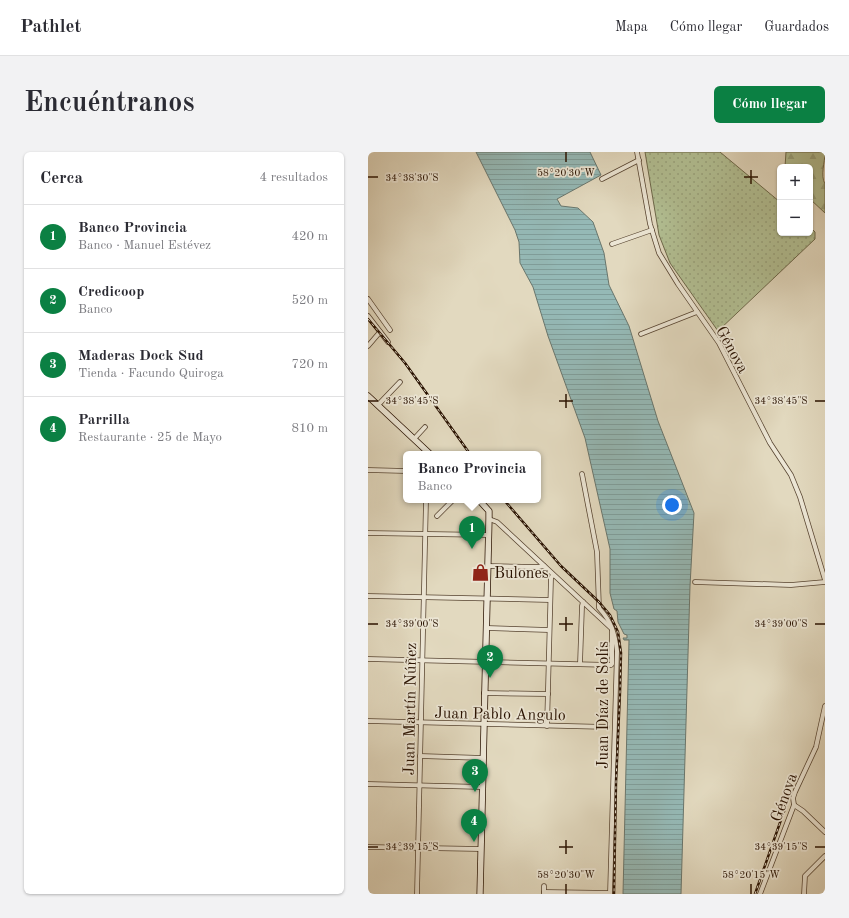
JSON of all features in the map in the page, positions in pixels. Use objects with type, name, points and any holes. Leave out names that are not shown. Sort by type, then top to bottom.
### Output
[{"type":"main road","points":[[368,396],[426,451]]},
{"type":"main road","points":[[480,894],[483,724],[489,535],[489,511],[482,503]]},
{"type":"street","name":"Génova","points":[[637,152],[652,230],[659,253],[722,349],[770,443],[793,479],[825,581]]},
{"type":"street","points":[[602,178],[639,160]]},
{"type":"street","points":[[612,244],[652,230]]},
{"type":"street","points":[[368,299],[390,330]]},
{"type":"street","points":[[641,334],[697,312]]},
{"type":"street","points":[[368,316],[388,342]]},
{"type":"street","points":[[368,346],[380,332]]},
{"type":"street","points":[[378,405],[400,382]]},
{"type":"street","points":[[414,439],[425,427]]},
{"type":"street","points":[[368,470],[403,471]]},
{"type":"street","name":"Juan Díaz de Solís","points":[[582,474],[597,552],[598,608],[606,615],[615,635],[617,656],[610,894]]},
{"type":"street","name":"Juan Martín Núñez","points":[[417,894],[426,503]]},
{"type":"street","points":[[437,516],[450,503]]},
{"type":"street","points":[[368,659],[612,664],[612,628],[497,522],[489,519]]},
{"type":"street","points":[[368,533],[489,535]]},
{"type":"street","points":[[488,566],[544,566]]},
{"type":"street","points":[[547,726],[550,600],[551,578],[553,574]]},
{"type":"street","points":[[695,582],[791,585],[825,581]]},
{"type":"street","points":[[368,596],[550,600]]},
{"type":"street","points":[[580,664],[583,602]]},
{"type":"street","points":[[486,628],[549,630]]},
{"type":"street","points":[[484,693],[548,694]]},
{"type":"street","name":"Génova","points":[[760,894],[794,805],[793,798],[816,747],[825,706]]},
{"type":"street","name":"Juan Pablo Angulo","points":[[368,721],[607,727]]},
{"type":"street","points":[[420,756],[483,758]]},
{"type":"street","points":[[368,784],[482,787]]},
{"type":"street","points":[[794,805],[803,811],[825,832]]},
{"type":"street","points":[[368,847],[481,849]]},
{"type":"street","points":[[804,894],[805,876],[825,856]]},
{"type":"street","points":[[544,886],[544,893],[610,894]]},
{"type":"green space","points":[[645,152],[720,152],[777,200],[777,236],[813,236],[813,230],[815,232],[815,239],[718,331],[670,263],[659,235]]},
{"type":"green space","points":[[786,152],[825,152],[823,177],[825,184],[825,213],[813,202],[813,164],[785,164]]},
{"type":"water","points":[[476,152],[590,152],[601,175],[557,199],[561,206],[578,208],[593,222],[604,253],[609,285],[629,326],[658,421],[694,513],[690,586],[681,894],[623,894],[629,640],[624,640],[623,638],[627,638],[627,635],[624,634],[618,622],[617,611],[614,609],[610,593],[610,549],[585,438],[548,336],[533,287],[520,263],[519,242],[515,230]]},
{"type":"railway","points":[[368,319],[405,363],[468,451]]},
{"type":"railway","points":[[507,503],[561,566],[599,602],[610,615],[618,632],[621,653],[616,782],[614,894]]},
{"type":"railway","points":[[755,894],[789,797]]},
{"type":"place","name":"Banco Provincia","points":[[472,549]]},
{"type":"place","name":"Bulones","points":[[481,572]]},
{"type":"place","name":"Credicoop","points":[[490,678]]},
{"type":"place","name":"Maderas Dock Sud","points":[[475,792]]},
{"type":"place","name":"Parrilla","points":[[474,842]]}]
